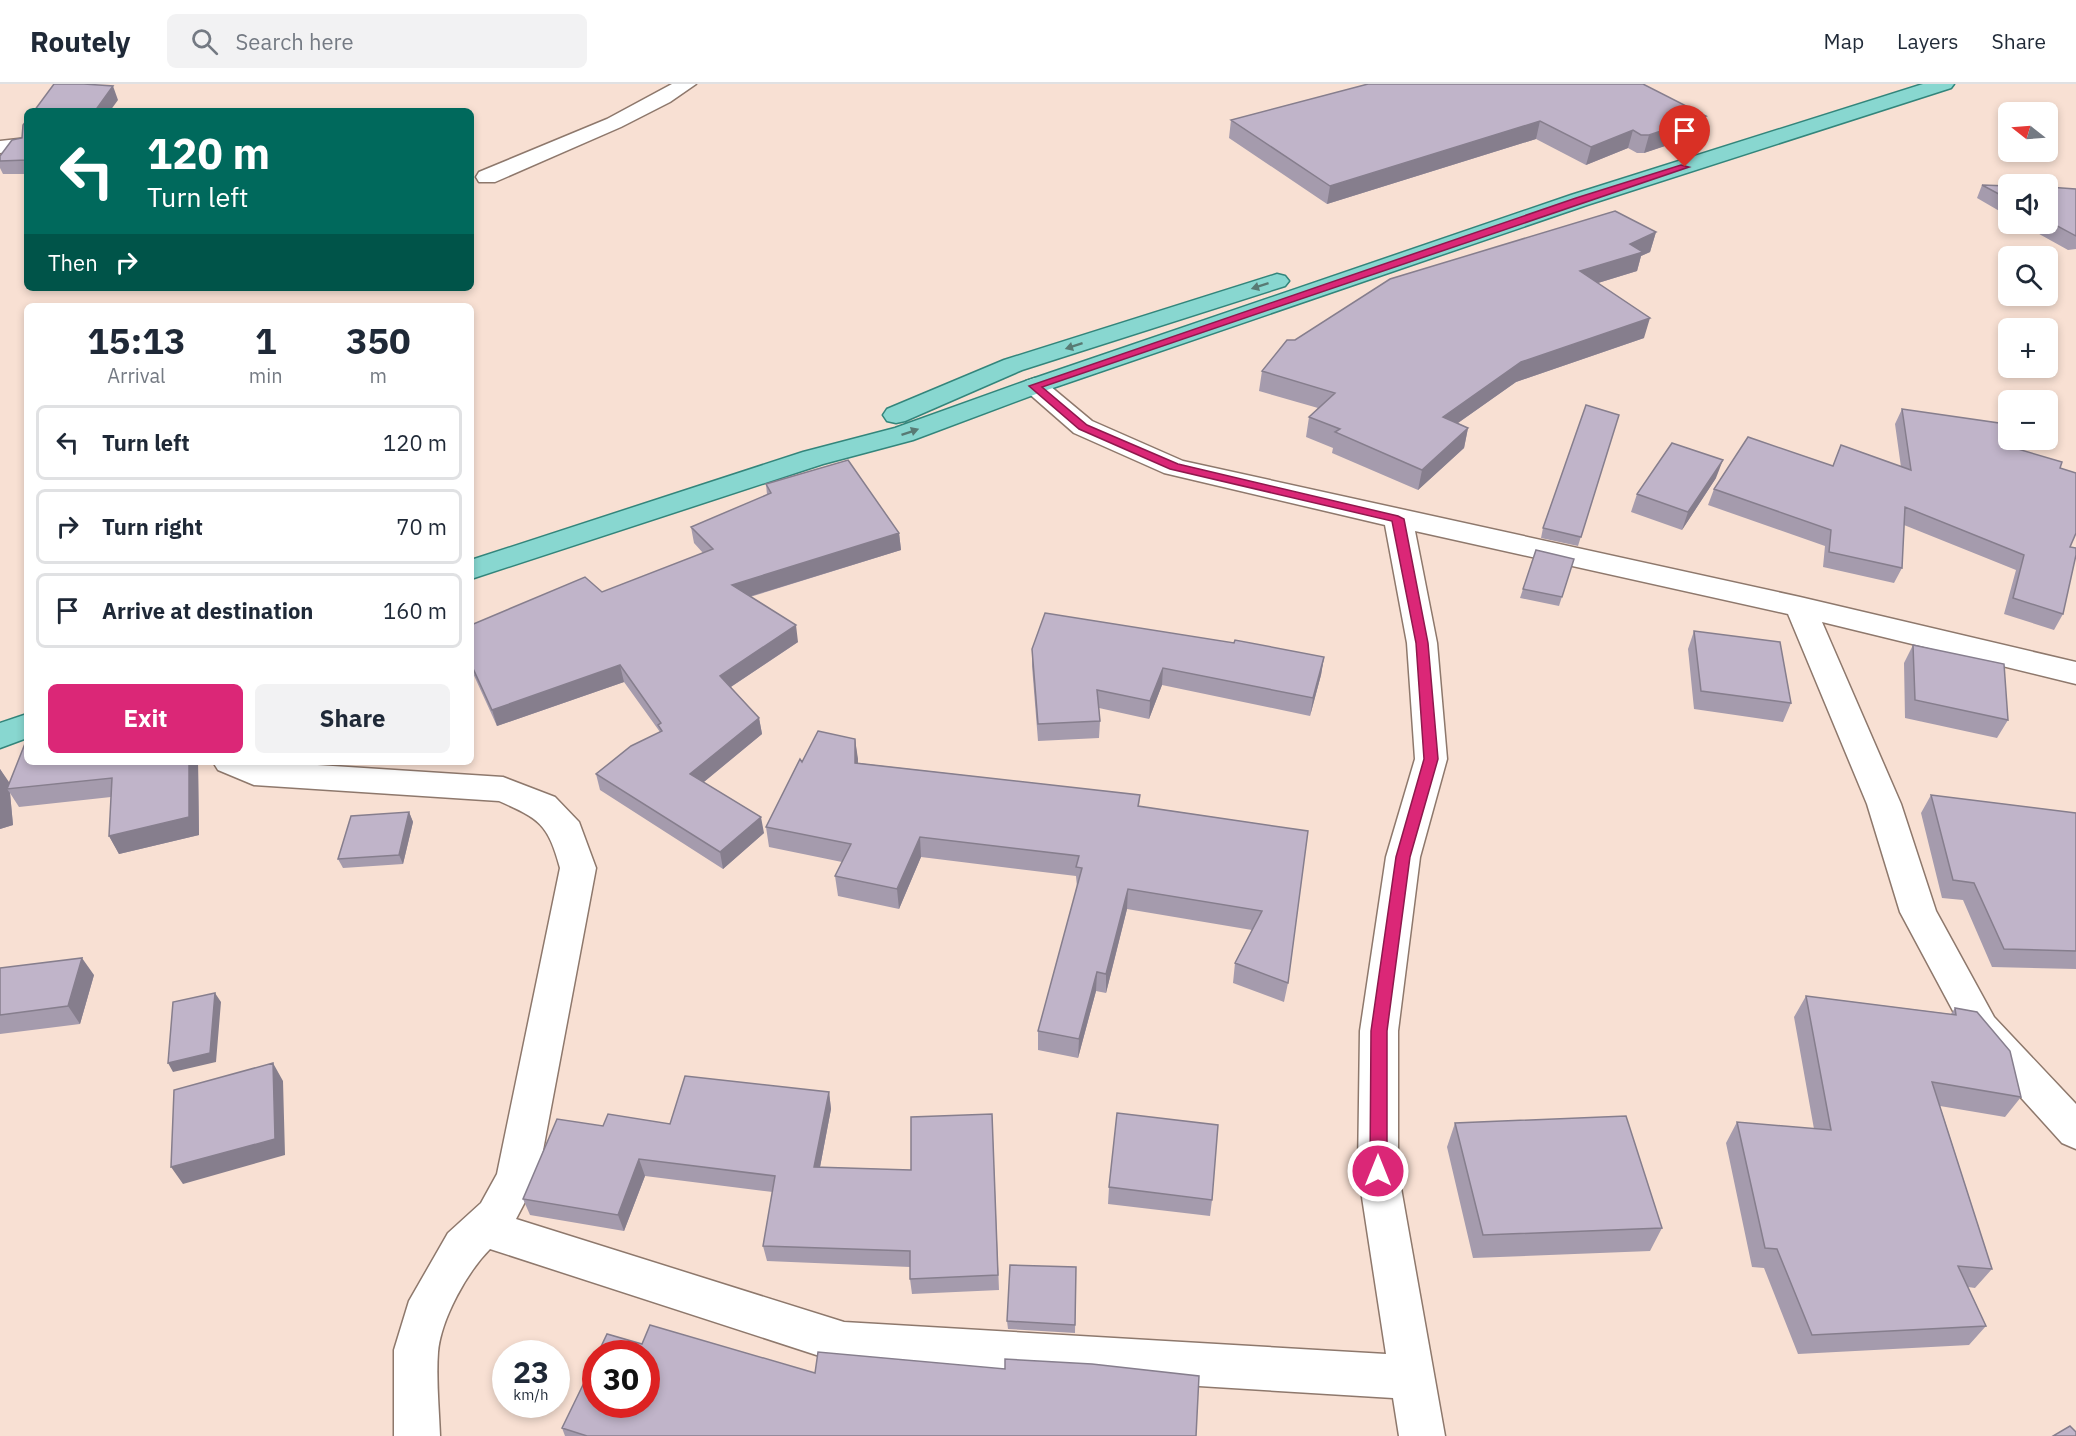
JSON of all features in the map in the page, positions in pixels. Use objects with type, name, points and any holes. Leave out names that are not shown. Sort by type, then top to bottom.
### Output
[{"type":"main road","points":[[474,569],[813,458],[904,434],[1035,386],[1579,200],[1944,84]]},
{"type":"main road","points":[[813,458],[889,418],[1012,365],[1493,211],[1579,200]]},
{"type":"main road","points":[[0,736],[24,726]]},
{"type":"street","points":[[487,177],[602,128],[686,84]]},
{"type":"street","points":[[0,147],[24,144]]},
{"type":"street","points":[[1035,386],[1083,427],[1174,466],[1398,519],[1800,607],[2076,673]]},
{"type":"street","points":[[1398,519],[1422,643],[1431,759],[1403,857],[1379,1031],[1378,1171],[1422,1436]]},
{"type":"street","points":[[1800,607],[1884,804],[1918,912],[1981,1028],[2076,1131]]},
{"type":"street","points":[[237,765],[254,772],[503,789],[543,806],[567,831],[578,868],[517,1178],[496,1216],[463,1246],[431,1301],[416,1350],[417,1436]]},
{"type":"street","points":[[484,1228],[844,1343],[1413,1377]]},
{"type":"building","points":[[54,84],[113,86],[97,108],[36,108]]},
{"type":"building","points":[[1368,84],[1643,84],[1706,116],[1649,135],[1641,135],[1633,130],[1591,147],[1540,121],[1330,186],[1231,120]]},
{"type":"building","points":[[23,125],[24,160],[0,161],[0,156],[12,140],[22,138]]},
{"type":"building","points":[[1982,185],[1998,186],[1998,194]]},
{"type":"building","points":[[2058,188],[2076,189],[2076,236],[2058,226]]},
{"type":"building","points":[[1615,211],[1656,232],[1630,244],[1643,252],[1580,271],[1650,318],[1521,362],[1443,417],[1468,428],[1422,470],[1335,432],[1340,429],[1309,417],[1335,393],[1262,371],[1287,340],[1295,340],[1390,279]]},
{"type":"building","points":[[1586,405],[1619,415],[1581,537],[1543,528]]},
{"type":"building","points":[[1902,409],[1998,423],[1998,450],[2021,450],[2062,462],[2060,468],[2076,473],[2076,533],[2070,547],[2076,548],[2076,555],[2063,614],[2013,598],[2024,555],[1905,507],[1902,568],[1829,552],[1831,530],[1714,489],[1748,437],[1833,466],[1841,445],[1911,470]]},
{"type":"building","points":[[1672,443],[1723,460],[1688,512],[1637,494]]},
{"type":"building","points":[[848,460],[899,533],[732,585],[796,625],[720,676],[759,718],[690,774],[761,817],[720,852],[596,774],[631,746],[662,731],[658,725],[661,723],[620,665],[492,710],[474,671],[474,624],[585,577],[602,592],[713,549],[691,527],[771,493],[766,484]]},
{"type":"building","points":[[1536,550],[1574,559],[1562,597],[1523,589]]},
{"type":"building","points":[[1045,613],[1234,643],[1235,640],[1324,657],[1313,698],[1163,668],[1150,701],[1097,690],[1100,721],[1038,724],[1032,649]]},
{"type":"building","points":[[1694,631],[1780,642],[1791,703],[1701,691]]},
{"type":"building","points":[[1913,645],[2004,664],[2008,720],[1915,700]]},
{"type":"building","points":[[818,731],[855,739],[855,763],[1140,795],[1138,806],[1308,831],[1288,983],[1235,963],[1262,911],[1128,889],[1106,974],[1097,972],[1079,1039],[1038,1031],[1082,868],[1076,867],[1079,856],[920,837],[897,889],[835,876],[851,844],[766,827],[800,759],[802,762]]},
{"type":"building","points":[[24,746],[24,765],[189,765],[189,817],[109,836],[112,778],[7,789]]},
{"type":"building","points":[[1931,795],[2076,813],[2076,951],[2004,949],[1974,883],[1953,880]]},
{"type":"building","points":[[409,812],[399,855],[338,859],[351,816]]},
{"type":"building","points":[[82,958],[68,1006],[0,1015],[0,968]]},
{"type":"building","points":[[215,993],[210,1053],[168,1063],[173,1002]]},
{"type":"building","points":[[1806,996],[1956,1015],[1955,1008],[1977,1012],[2010,1051],[2021,1097],[1932,1082],[1992,1269],[1958,1266],[1986,1326],[1812,1335],[1777,1249],[1765,1248],[1737,1122],[1831,1130]]},
{"type":"building","points":[[273,1063],[275,1139],[171,1167],[174,1090]]},
{"type":"building","points":[[685,1076],[829,1092],[814,1167],[911,1170],[911,1117],[992,1114],[998,1275],[910,1279],[910,1251],[763,1246],[775,1176],[639,1159],[618,1215],[523,1199],[557,1119],[603,1126],[608,1114],[670,1124]]},
{"type":"building","points":[[1117,1113],[1218,1125],[1212,1200],[1109,1187]]},
{"type":"building","points":[[1626,1116],[1662,1228],[1483,1235],[1455,1123]]},
{"type":"building","points":[[1010,1265],[1076,1267],[1075,1325],[1007,1321]]},
{"type":"building","points":[[650,1325],[815,1373],[818,1352],[1005,1369],[1005,1359],[1092,1364],[1199,1376],[1196,1436],[587,1436],[562,1428],[567,1418],[570,1418],[570,1412],[582,1387],[582,1418],[660,1418],[660,1340],[644,1340]]},
{"type":"building","points":[[607,1334],[628,1340],[604,1340]]},
{"type":"building","points":[[2070,1426],[2076,1432],[2076,1436],[2053,1436]]},
{"type":"route","points":[[1378,1171],[1379,1031],[1403,857],[1431,759],[1422,643],[1398,519],[1174,466],[1083,427],[1035,386],[1579,200],[1685,167]]}]
